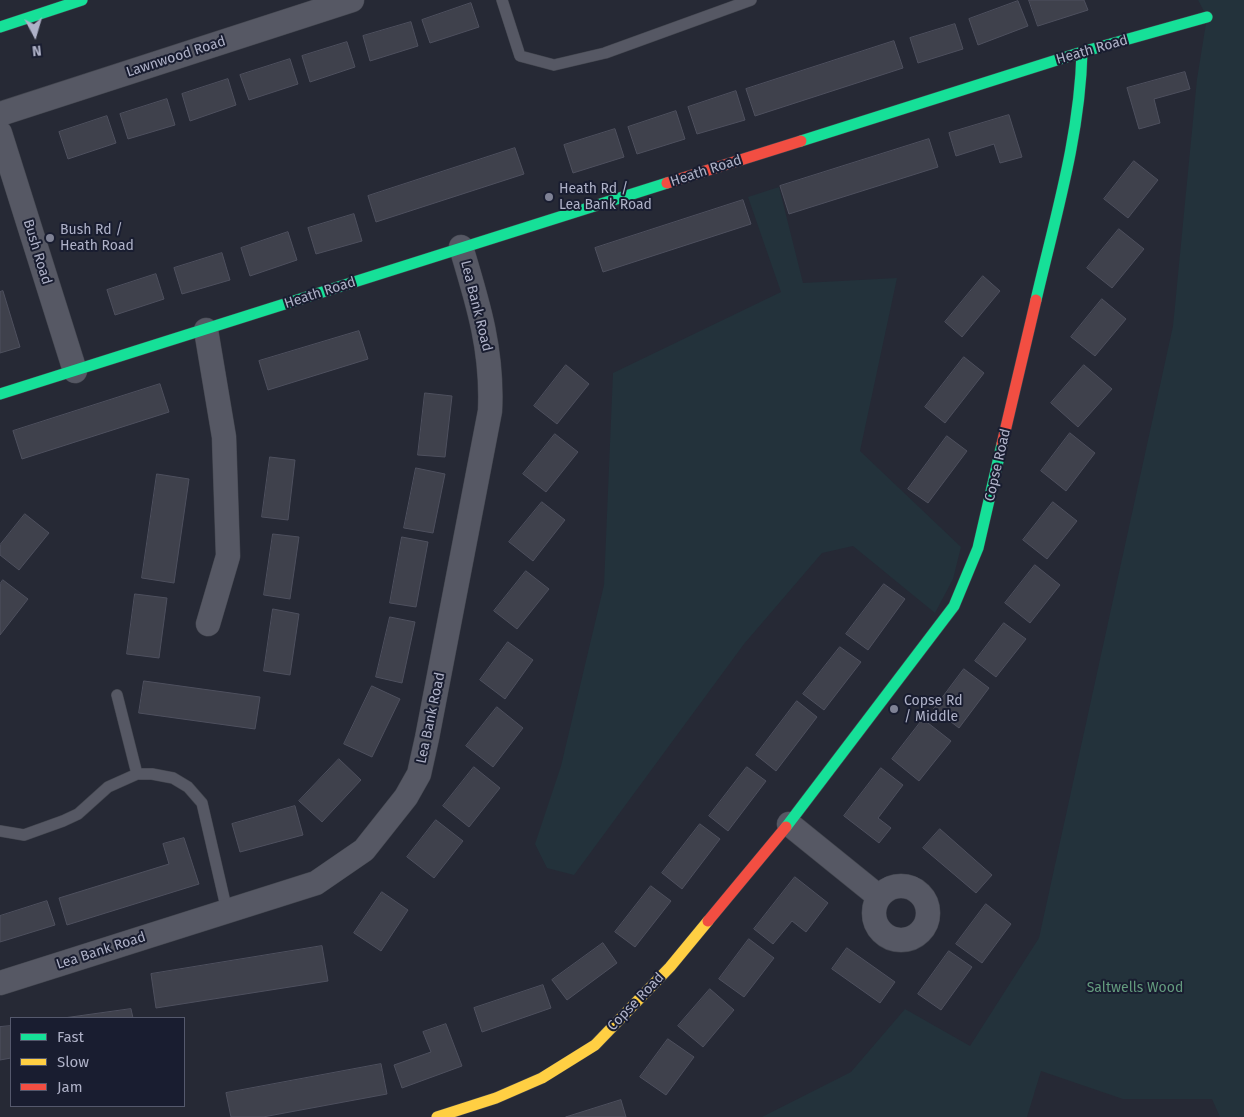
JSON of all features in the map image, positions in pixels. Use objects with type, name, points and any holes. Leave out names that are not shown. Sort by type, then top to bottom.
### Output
[{"type":"street","points":[[0,27],[42,6],[82,0]]},
{"type":"street","name":"Lawnwood Road","points":[[0,114],[352,0]]},
{"type":"street","name":"Heath Road","points":[[0,394],[1082,52],[1207,17]]},
{"type":"street","name":"Copse Road","points":[[437,1117],[496,1098],[542,1078],[595,1045],[670,967],[789,824],[954,606],[978,548],[1075,131],[1081,92],[1082,52]]},
{"type":"street","name":"Bush Road","points":[[0,133],[75,371]]},
{"type":"street","name":"Lea Bank Road","points":[[0,983],[316,883],[364,850],[406,797],[420,774],[485,445],[490,411],[492,379],[489,351],[482,318],[461,247]]},
{"type":"street","points":[[206,330],[224,438],[228,556],[208,624]]},
{"type":"street","points":[[789,824],[878,896]]},
{"type":"lane","points":[[502,0],[520,56],[554,66],[605,53],[751,0]]},
{"type":"lane","points":[[117,695],[137,774]]},
{"type":"lane","points":[[0,831],[24,834],[63,821],[78,814],[108,787],[137,774],[152,774],[173,778],[188,787],[202,802],[227,910]]},
{"type":"green space","name":"Saltwells Wood","points":[[1198,0],[1244,0],[1244,1117],[1220,1117],[1212,1099],[1123,1099],[1041,1071],[1027,1117],[762,1117],[851,1072],[905,1009],[970,1046],[1039,938],[1173,326],[1197,79],[1207,17]]},
{"type":"green space","points":[[779,187],[803,283],[897,278],[860,451],[961,547],[953,579],[935,613],[853,546],[822,553],[744,644],[574,875],[547,868],[535,844],[561,766],[604,585],[613,373],[781,292],[748,197]]},
{"type":"building","points":[[1029,0],[1084,0],[1088,10],[1038,26]]},
{"type":"building","points":[[1018,1],[1028,26],[978,45],[969,19]]},
{"type":"building","points":[[471,3],[479,27],[430,43],[422,20]]},
{"type":"building","points":[[411,22],[418,46],[370,61],[363,36]]},
{"type":"building","points":[[955,24],[963,49],[918,63],[910,38]]},
{"type":"building","points":[[894,41],[903,68],[755,116],[746,89]]},
{"type":"building","points":[[347,42],[355,67],[310,82],[302,56]]},
{"type":"building","points":[[290,59],[298,84],[249,100],[240,75]]},
{"type":"building","points":[[1185,72],[1190,89],[1154,99],[1160,123],[1139,129],[1127,88]]},
{"type":"building","points":[[228,79],[236,105],[190,121],[182,94]]},
{"type":"building","points":[[736,91],[745,120],[697,134],[688,107]]},
{"type":"building","points":[[167,99],[175,125],[128,139],[120,114]]},
{"type":"building","points":[[676,111],[685,139],[637,154],[628,127]]},
{"type":"building","points":[[1009,115],[1022,157],[1000,163],[994,144],[956,156],[949,133]]},
{"type":"building","points":[[107,116],[116,143],[68,159],[59,132]]},
{"type":"building","points":[[615,129],[624,157],[573,173],[564,145]]},
{"type":"building","points":[[929,139],[938,167],[789,214],[780,186]]},
{"type":"building","points":[[515,148],[524,174],[376,222],[368,196]]},
{"type":"building","points":[[1134,161],[1158,180],[1128,218],[1104,199]]},
{"type":"building","points":[[743,200],[751,224],[603,272],[595,248]]},
{"type":"building","points":[[354,214],[362,241],[316,254],[308,228]]},
{"type":"building","points":[[1119,229],[1144,249],[1112,288],[1087,268]]},
{"type":"building","points":[[288,232],[297,260],[250,276],[241,248]]},
{"type":"building","points":[[222,253],[230,280],[182,294],[174,268]]},
{"type":"building","points":[[156,274],[164,299],[115,315],[107,290]]},
{"type":"building","points":[[983,276],[1000,291],[962,337],[945,322]]},
{"type":"building","points":[[3,291],[20,347],[0,353],[0,292]]},
{"type":"building","points":[[1102,299],[1126,319],[1095,356],[1071,337]]},
{"type":"building","points":[[359,331],[368,359],[268,390],[259,361]]},
{"type":"building","points":[[964,357],[984,373],[945,423],[925,407]]},
{"type":"building","points":[[566,365],[589,384],[557,424],[534,406]]},
{"type":"building","points":[[1084,365],[1112,389],[1078,427],[1051,403]]},
{"type":"building","points":[[160,384],[169,412],[22,459],[13,431]]},
{"type":"building","points":[[425,393],[452,396],[445,457],[418,455]]},
{"type":"building","points":[[1070,433],[1095,453],[1066,491],[1041,471]]},
{"type":"building","points":[[555,434],[578,452],[546,492],[523,474]]},
{"type":"building","points":[[947,436],[967,451],[928,503],[908,489]]},
{"type":"building","points":[[270,457],[295,460],[288,520],[262,517]]},
{"type":"building","points":[[416,468],[445,474],[433,533],[404,528]]},
{"type":"building","points":[[157,474],[189,479],[174,583],[142,578]]},
{"type":"building","points":[[542,502],[565,520],[533,561],[509,542]]},
{"type":"building","points":[[1053,502],[1077,521],[1047,559],[1023,540]]},
{"type":"building","points":[[25,514],[49,533],[19,570],[0,555],[0,545]]},
{"type":"building","points":[[273,534],[299,537],[290,599],[264,595]]},
{"type":"building","points":[[402,537],[428,542],[416,607],[390,603]]},
{"type":"building","points":[[1035,565],[1060,585],[1030,623],[1005,603]]},
{"type":"building","points":[[526,571],[549,589],[517,629],[494,611]]},
{"type":"building","points":[[3,580],[28,599],[0,635],[0,584]]},
{"type":"building","points":[[884,584],[905,599],[868,650],[846,634]]},
{"type":"building","points":[[135,594],[167,598],[159,658],[127,654]]},
{"type":"building","points":[[273,609],[299,614],[290,675],[264,671]]},
{"type":"building","points":[[390,617],[415,622],[402,683],[376,677]]},
{"type":"building","points":[[1004,623],[1026,639],[996,677],[975,661]]},
{"type":"building","points":[[508,642],[533,660],[505,699],[480,680]]},
{"type":"building","points":[[840,647],[861,662],[824,710],[803,694]]},
{"type":"building","points":[[964,669],[989,688],[959,728],[934,709]]},
{"type":"building","points":[[144,681],[260,697],[255,729],[139,713]]},
{"type":"building","points":[[372,686],[400,699],[372,757],[344,744]]},
{"type":"building","points":[[797,701],[817,717],[776,771],[756,755]]},
{"type":"building","points":[[497,707],[523,728],[493,767],[466,746]]},
{"type":"building","points":[[923,719],[951,741],[919,781],[892,759]]},
{"type":"building","points":[[339,759],[361,780],[322,822],[299,801]]},
{"type":"building","points":[[474,767],[500,788],[469,827],[443,806]]},
{"type":"building","points":[[747,767],[766,781],[728,831],[709,816]]},
{"type":"building","points":[[881,768],[903,785],[878,818],[891,828],[879,843],[844,816]]},
{"type":"building","points":[[295,806],[303,835],[240,852],[232,824]]},
{"type":"building","points":[[436,820],[463,841],[434,878],[407,857]]},
{"type":"building","points":[[700,824],[720,839],[682,889],[662,873]]},
{"type":"building","points":[[940,829],[992,875],[976,893],[923,848]]},
{"type":"building","points":[[184,838],[199,884],[67,925],[59,898],[169,864],[163,844]]},
{"type":"building","points":[[795,877],[828,903],[806,932],[792,921],[773,944],[754,929]]},
{"type":"building","points":[[651,886],[671,901],[635,947],[615,932]]},
{"type":"building","points":[[382,892],[408,910],[381,951],[354,933]]},
{"type":"building","points":[[47,901],[55,925],[0,942],[0,916]]},
{"type":"building","points":[[986,904],[1011,924],[982,963],[956,944]]},
{"type":"building","points":[[749,939],[774,958],[744,997],[719,979]]},
{"type":"building","points":[[603,943],[617,963],[567,1000],[552,980]]},
{"type":"building","points":[[322,946],[328,981],[156,1008],[151,974]]},
{"type":"building","points":[[847,948],[895,982],[880,1003],[832,969]]},
{"type":"building","points":[[949,951],[972,967],[941,1010],[918,994]]},
{"type":"building","points":[[543,985],[551,1008],[482,1032],[474,1008]]},
{"type":"building","points":[[710,989],[734,1010],[703,1047],[678,1026]]},
{"type":"building","points":[[131,1009],[133,1017],[71,1017]]},
{"type":"building","points":[[446,1024],[462,1066],[402,1088],[394,1065],[431,1052],[423,1032]]},
{"type":"building","points":[[10,1026],[10,1058],[0,1060],[0,1027]]},
{"type":"building","points":[[668,1039],[694,1057],[666,1095],[640,1077]]},
{"type":"building","points":[[381,1064],[387,1094],[263,1117],[231,1117],[226,1093]]},
{"type":"building","points":[[621,1100],[626,1117],[566,1117]]},
{"type":"traffic: fast","points":[[0,27],[82,0]]},
{"type":"traffic: fast","points":[[801,141],[1082,52],[1207,17]]},
{"type":"traffic: fast","points":[[1036,300],[1072,146],[1077,115],[1082,52]]},
{"type":"traffic: fast","points":[[0,394],[667,183]]},
{"type":"traffic: fast","points":[[786,827],[954,606],[978,548],[1002,444]]},
{"type":"traffic: slow","points":[[437,1117],[496,1098],[542,1078],[595,1045],[670,967],[708,921]]},
{"type":"traffic: jam","points":[[667,183],[801,141]]},
{"type":"traffic: jam","points":[[1002,444],[1036,300]]},
{"type":"traffic: jam","points":[[708,921],[786,827]]},
{"type":"place","name":"Heath Rd / Lea Bank Road","points":[[549,197]]},
{"type":"place","name":"Bush Rd / Heath Road","points":[[50,238]]},
{"type":"place","name":"Copse Rd / Middle","points":[[894,709]]}]
